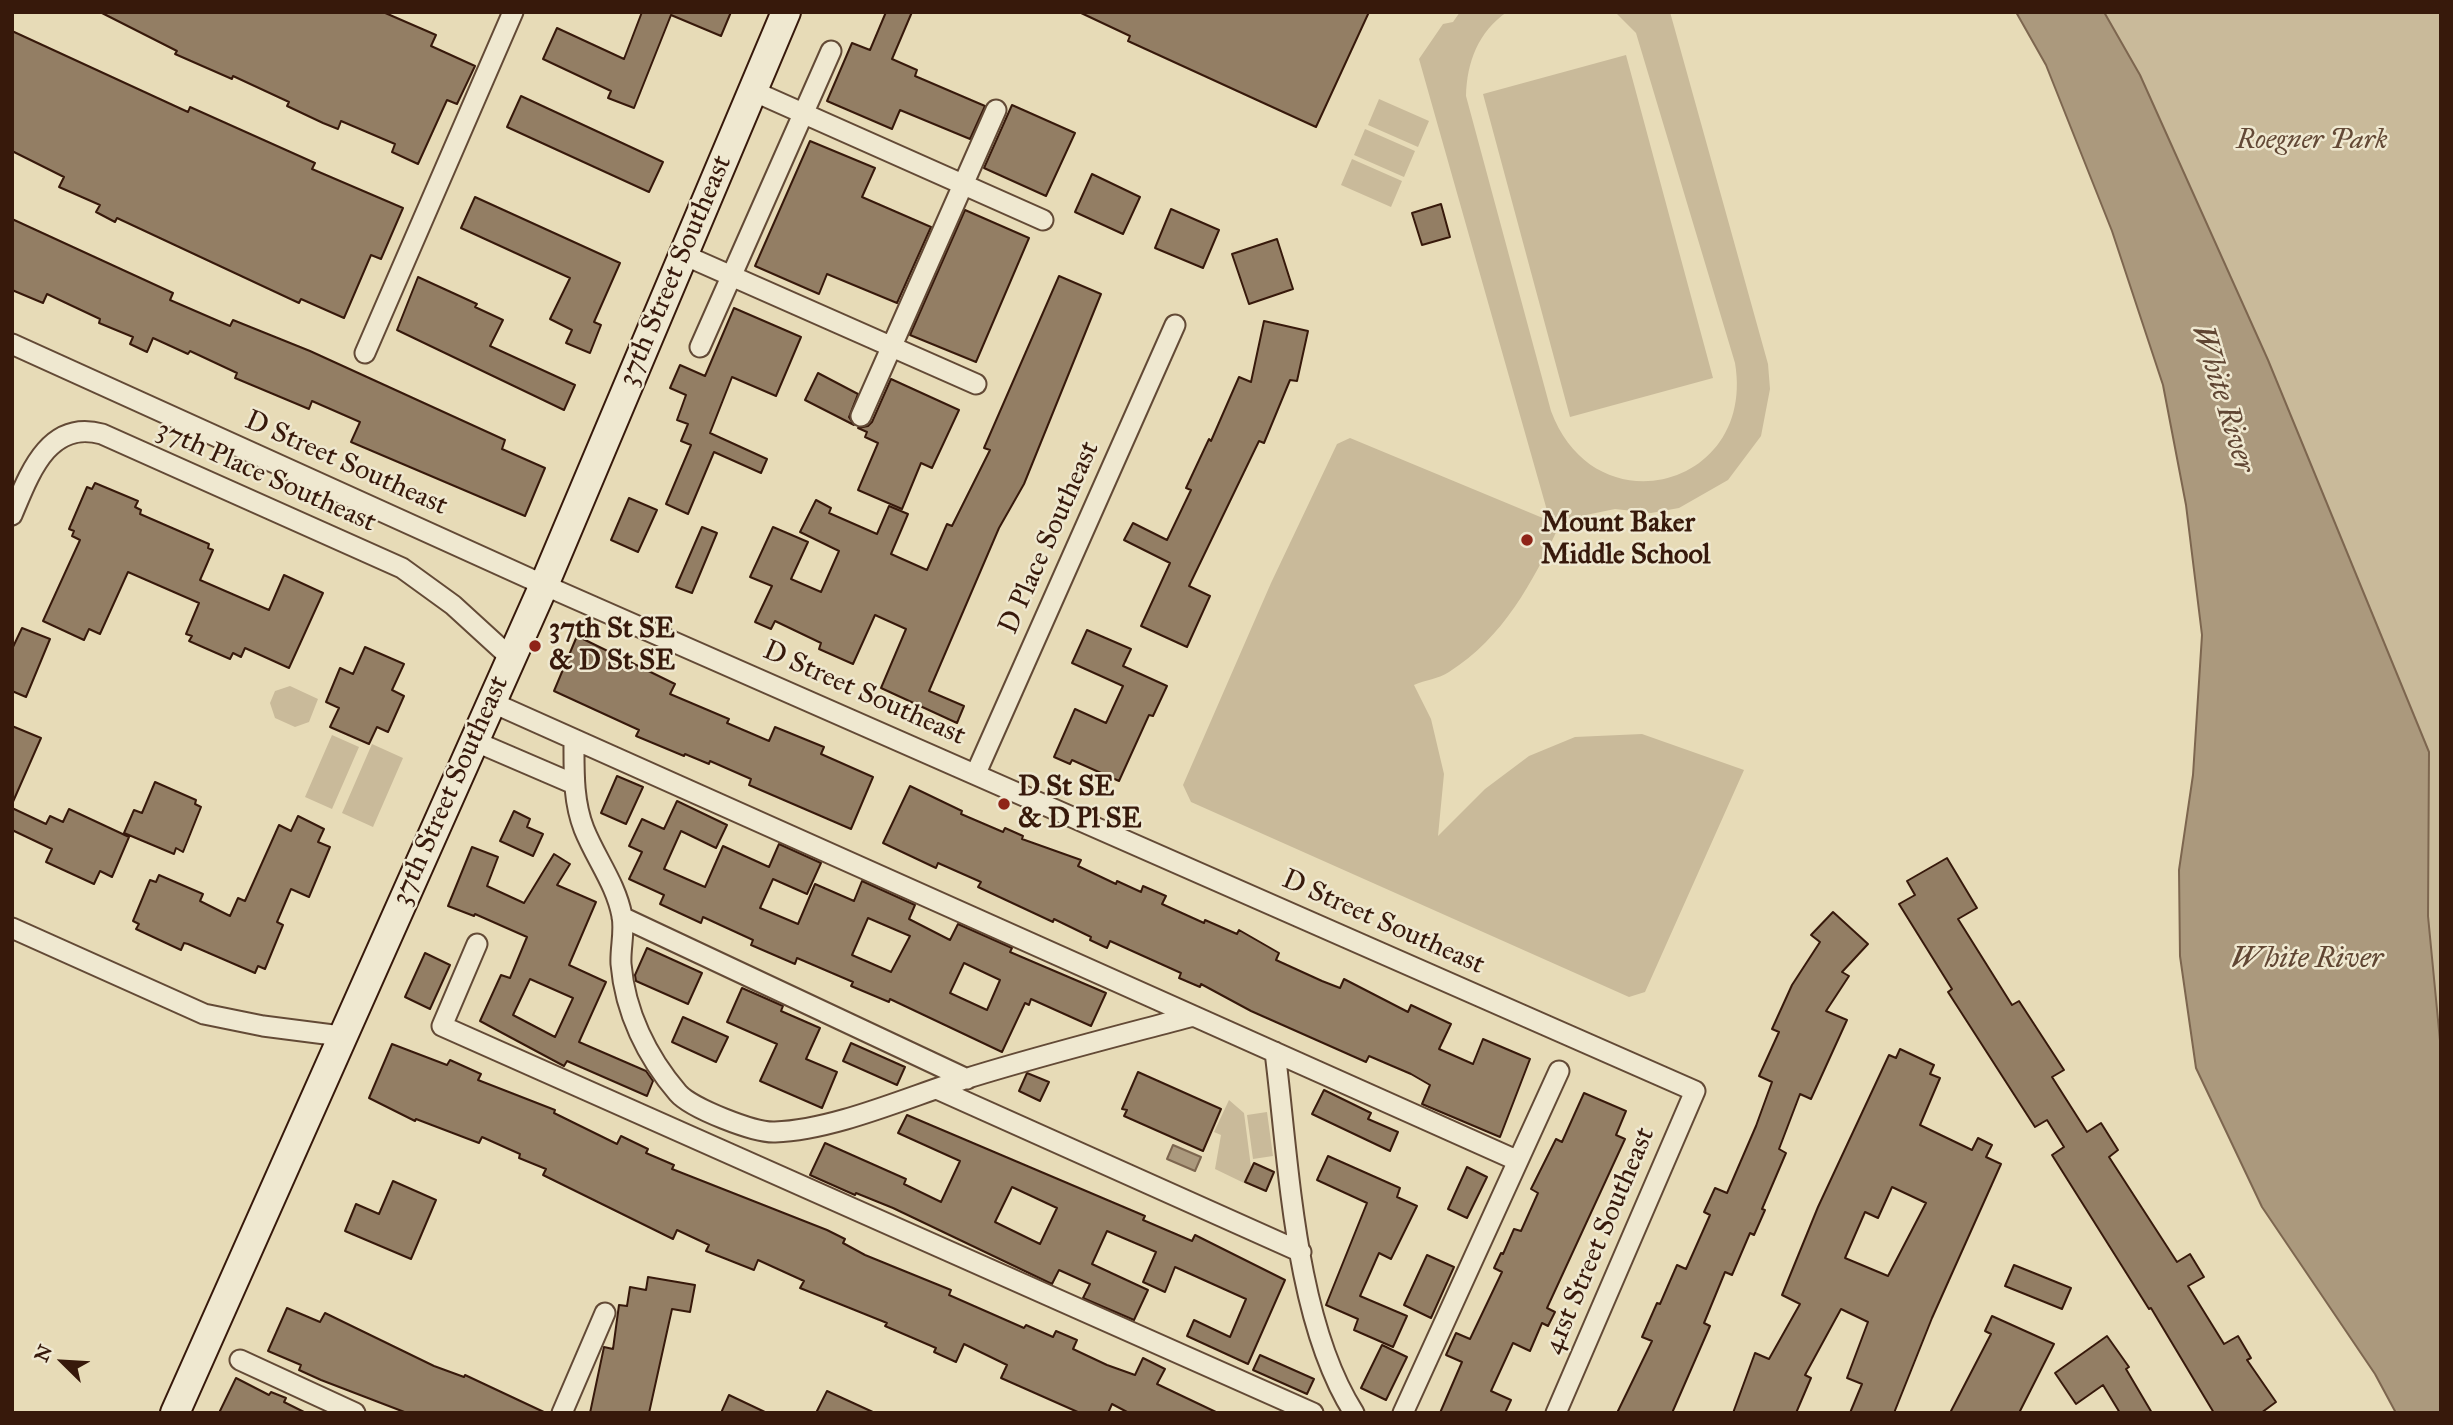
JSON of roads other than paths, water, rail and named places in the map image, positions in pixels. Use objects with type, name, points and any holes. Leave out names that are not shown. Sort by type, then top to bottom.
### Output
[{"type":"street","points":[[365,353],[513,12]]},
{"type":"street","name":"37th Street Southeast","points":[[175,1413],[544,584],[786,12]]},
{"type":"street","points":[[700,347],[831,51]]},
{"type":"street","points":[[753,91],[1043,219]]},
{"type":"street","points":[[861,416],[996,110]]},
{"type":"street","points":[[684,255],[976,384]]},
{"type":"street","name":"D Place Southeast","points":[[976,773],[1175,325]]},
{"type":"street","name":"D Street Southeast","points":[[12,344],[544,584],[1695,1091]]},
{"type":"street","name":"37th Place Southeast","points":[[12,515],[33,467],[52,442],[78,430],[90,431],[402,568],[453,605],[511,658]]},
{"type":"street","points":[[491,702],[1516,1160]]},
{"type":"street","points":[[574,740],[574,784],[584,829],[609,877],[622,918],[621,964],[632,1019],[680,1095],[741,1125],[774,1132],[815,1126],[967,1079],[1193,1016]]},
{"type":"street","points":[[474,741],[574,784]]},
{"type":"street","points":[[622,918],[967,1079]]},
{"type":"street","points":[[12,928],[204,1014],[263,1026],[341,1036]]},
{"type":"street","points":[[477,944],[442,1026],[1313,1413]]},
{"type":"street","points":[[1275,1052],[1301,1252],[1313,1311],[1340,1391],[1354,1413]]},
{"type":"street","points":[[1404,1413],[1516,1160],[1559,1071]]},
{"type":"street","points":[[937,1090],[1301,1252]]},
{"type":"street","name":"41st Street Southeast","points":[[1556,1413],[1695,1091]]},
{"type":"street","points":[[666,1124],[680,1095]]},
{"type":"street","points":[[562,1413],[605,1313]]},
{"type":"street","points":[[240,1360],[355,1413]]},
{"type":"water","name":"White River","points":[[2016,12],[2104,12],[2140,75],[2268,360],[2429,752],[2428,916],[2441,1051],[2441,1413],[2396,1413],[2375,1374],[2262,1207],[2196,1068],[2180,956],[2179,870],[2193,775],[2202,635],[2186,505],[2163,385],[2112,231],[2046,65]]},
{"type":"water","points":[[1173,1145],[1201,1157],[1195,1171],[1167,1159]]},
{"type":"place","name":"Mount Baker Middle School","points":[[1527,540]]},
{"type":"place","name":"37th St SE & D St SE","points":[[535,646]]},
{"type":"place","name":"D St SE & D Pl SE","points":[[1004,804]]},
{"type":"park label","name":"Roegner Park","points":[[2312,141]]}]
